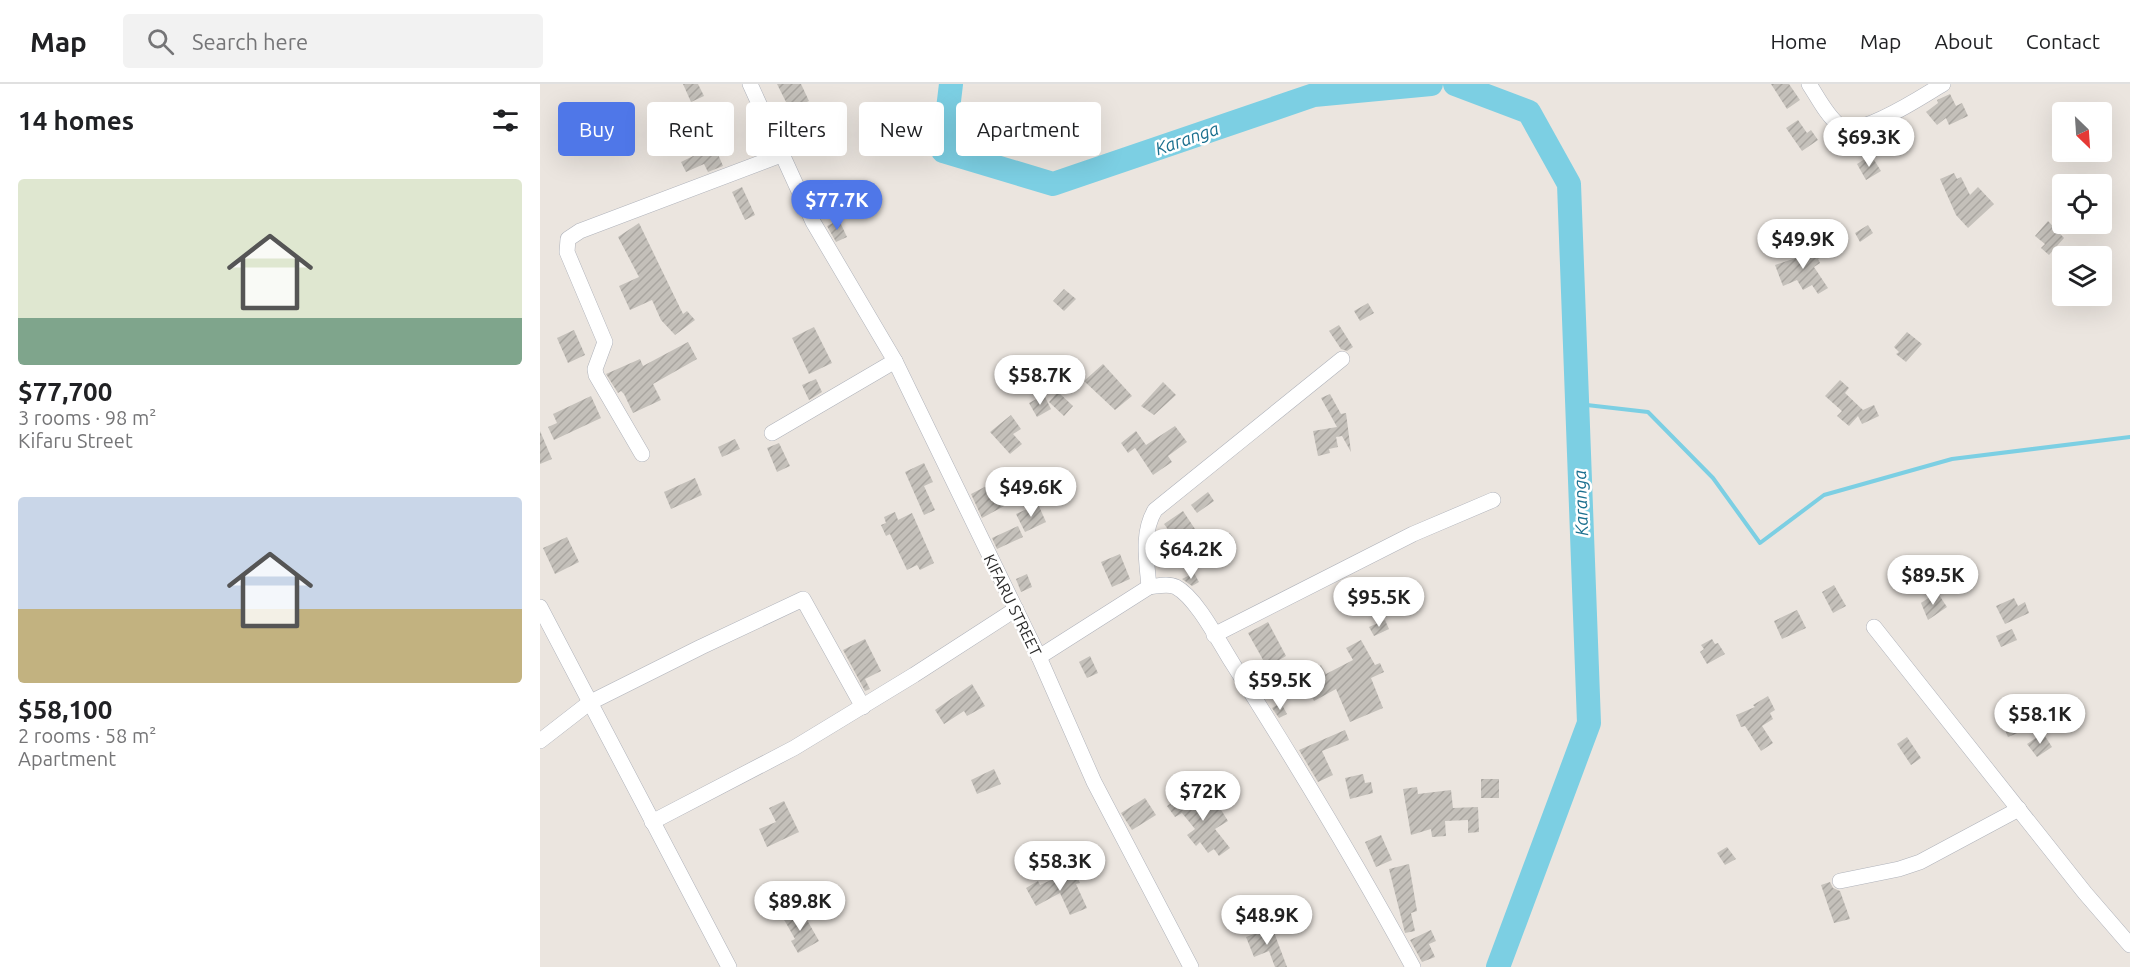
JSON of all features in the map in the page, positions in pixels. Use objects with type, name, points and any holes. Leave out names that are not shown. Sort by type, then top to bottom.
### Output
[{"type":"street","name":"KIFARU STREET","points":[[750,84],[758,102]]},
{"type":"street","points":[[1809,84],[1839,125],[1848,129],[1860,128],[1877,121],[1944,84]]},
{"type":"street","points":[[642,454],[596,375],[595,369],[605,342],[567,252],[568,239],[580,231],[778,156]]},
{"type":"street","name":"KIFARU STREET","points":[[782,156],[839,270],[895,361],[1039,657],[1094,782],[1191,967]]},
{"type":"street","points":[[1149,587],[1146,537],[1155,510],[1342,359]]},
{"type":"street","points":[[772,433],[895,361]]},
{"type":"street","points":[[1214,635],[1413,534],[1493,500]]},
{"type":"street","points":[[1039,657],[1149,587],[1175,587],[1188,598],[1214,635],[1348,851],[1413,967]]},
{"type":"street","points":[[540,741],[589,704],[701,647],[803,599],[863,707]]},
{"type":"street","points":[[540,607],[729,967]]},
{"type":"street","points":[[652,822],[794,748],[863,707],[1016,609]]},
{"type":"street","points":[[1874,627],[2085,893],[2130,945]]},
{"type":"street","points":[[1840,881],[1899,869],[1920,862],[2019,810]]},
{"type":"building","points":[[683,84],[698,84],[704,96],[691,102]]},
{"type":"building","points":[[777,84],[801,84],[809,101],[786,102]]},
{"type":"building","points":[[1771,84],[1789,84],[1800,100],[1787,109]]},
{"type":"building","points":[[1950,94],[1956,106],[1962,103],[1968,116],[1949,125],[1946,118],[1937,125],[1926,112],[1938,103],[1937,100]]},
{"type":"building","points":[[1798,120],[1807,133],[1811,130],[1818,140],[1802,151],[1786,128]]},
{"type":"building","points":[[1871,155],[1881,171],[1866,180],[1857,164]]},
{"type":"building","points":[[693,156],[719,156],[723,166],[708,172],[704,164],[686,172],[681,162]]},
{"type":"building","points":[[1954,173],[1957,179],[1961,177],[1970,195],[1978,187],[1994,204],[1968,228],[1956,215],[1940,179]]},
{"type":"building","points":[[742,187],[755,215],[745,220],[732,192]]},
{"type":"building","points":[[839,220],[847,237],[836,242],[827,226]]},
{"type":"building","points":[[2048,221],[2052,225],[2052,234],[2060,234],[2064,238],[2057,246],[2052,246],[2049,255],[2041,248],[2045,244],[2035,236]]},
{"type":"building","points":[[639,223],[683,314],[687,311],[695,320],[675,335],[661,320],[652,300],[630,310],[619,286],[639,277],[618,237]]},
{"type":"building","points":[[1868,225],[1873,233],[1860,242],[1855,233]]},
{"type":"building","points":[[1814,243],[1822,257],[1818,259],[1820,263],[1814,267],[1828,288],[1818,294],[1812,285],[1803,290],[1797,280],[1783,286],[1775,265],[1796,258],[1794,255]]},
{"type":"building","points":[[1064,289],[1076,299],[1064,311],[1053,301]]},
{"type":"building","points":[[1368,303],[1374,313],[1360,321],[1354,311]]},
{"type":"building","points":[[1339,325],[1353,347],[1347,351],[1341,349],[1329,331]]},
{"type":"building","points":[[814,327],[832,363],[809,374],[792,338]]},
{"type":"building","points":[[574,330],[585,355],[568,363],[557,338]]},
{"type":"building","points":[[1907,332],[1922,344],[1906,362],[1896,354],[1899,352],[1894,347]]},
{"type":"building","points":[[688,342],[697,359],[653,384],[661,400],[633,413],[624,394],[621,391],[618,393],[606,374],[640,359],[643,366]]},
{"type":"building","points":[[1103,364],[1132,396],[1115,410],[1084,381]]},
{"type":"building","points":[[816,379],[822,392],[809,400],[802,385]]},
{"type":"building","points":[[1840,380],[1849,388],[1845,393],[1863,410],[1874,405],[1879,416],[1862,424],[1858,416],[1849,426],[1837,416],[1842,411],[1825,396]]},
{"type":"building","points":[[1163,382],[1176,395],[1154,415],[1141,406]]},
{"type":"building","points":[[1058,392],[1073,406],[1064,416],[1049,402]]},
{"type":"building","points":[[1330,394],[1341,414],[1346,413],[1351,452],[1342,436],[1336,437],[1338,447],[1329,449],[1330,453],[1318,456],[1313,431],[1337,427],[1321,398]]},
{"type":"building","points":[[1044,395],[1051,409],[1037,417],[1029,403]]},
{"type":"building","points":[[591,396],[601,418],[554,440],[548,427],[557,423],[553,414]]},
{"type":"building","points":[[1011,415],[1021,429],[1013,434],[1022,444],[1010,454],[990,432]]},
{"type":"building","points":[[1175,426],[1187,442],[1168,456],[1172,462],[1153,475],[1135,448],[1128,453],[1121,443],[1136,431],[1146,445]]},
{"type":"building","points":[[540,431],[552,459],[540,464]]},
{"type":"building","points":[[735,439],[740,449],[722,457],[718,447]]},
{"type":"building","points":[[779,443],[790,466],[777,472],[767,448]]},
{"type":"building","points":[[924,463],[933,482],[924,486],[935,510],[924,515],[905,472]]},
{"type":"building","points":[[695,478],[702,495],[671,509],[664,492]]},
{"type":"building","points":[[1000,479],[1007,491],[1002,494],[1008,504],[982,518],[971,494]]},
{"type":"building","points":[[1208,492],[1214,501],[1197,513],[1191,505]]},
{"type":"building","points":[[1038,504],[1046,522],[1025,532],[1016,514]]},
{"type":"building","points":[[1183,511],[1195,529],[1182,538],[1177,531],[1172,535],[1164,524]]},
{"type":"building","points":[[895,512],[898,520],[912,513],[934,563],[920,570],[917,565],[907,570],[890,534],[886,536],[881,525],[886,523],[884,517]]},
{"type":"building","points":[[1018,526],[1023,537],[997,549],[992,538]]},
{"type":"building","points":[[1230,533],[1236,543],[1212,557],[1205,540],[1217,535],[1219,538]]},
{"type":"building","points":[[567,537],[579,562],[555,574],[543,548]]},
{"type":"building","points":[[1120,554],[1130,579],[1112,587],[1101,562]]},
{"type":"building","points":[[1194,573],[1199,582],[1192,586],[1182,579]]},
{"type":"building","points":[[1027,574],[1032,587],[1021,592],[1016,579]]},
{"type":"building","points":[[1834,585],[1846,606],[1833,613],[1822,592]]},
{"type":"building","points":[[1937,592],[1947,607],[1928,620],[1921,603]]},
{"type":"building","points":[[2014,598],[2018,606],[2025,602],[2029,613],[2005,624],[1996,606]]},
{"type":"building","points":[[1797,610],[1806,628],[1782,639],[1774,621]]},
{"type":"building","points":[[1385,620],[1389,629],[1374,636],[1369,627]]},
{"type":"building","points":[[1268,622],[1286,656],[1267,667],[1248,633]]},
{"type":"building","points":[[2012,629],[2017,640],[2001,647],[1996,636]]},
{"type":"building","points":[[865,639],[881,671],[865,679],[870,689],[865,691],[843,650]]},
{"type":"building","points":[[1712,639],[1715,644],[1718,643],[1725,654],[1707,664],[1700,652],[1704,649],[1701,645]]},
{"type":"building","points":[[1361,640],[1375,665],[1380,663],[1384,672],[1371,678],[1383,708],[1350,722],[1336,689],[1314,701],[1301,676],[1321,665],[1326,674],[1353,660],[1346,648]]},
{"type":"building","points":[[1090,656],[1098,673],[1087,678],[1079,662]]},
{"type":"building","points":[[972,684],[985,706],[967,716],[964,711],[944,724],[935,710]]},
{"type":"building","points":[[1768,696],[1775,710],[1770,713],[1773,719],[1762,726],[1773,743],[1761,751],[1745,726],[1741,727],[1736,715],[1755,707],[1753,705]]},
{"type":"building","points":[[1281,703],[1287,714],[1279,718],[1272,708]]},
{"type":"building","points":[[2007,709],[2020,732],[2008,737],[1998,713]]},
{"type":"building","points":[[1345,730],[1349,740],[1322,751],[1333,775],[1318,782],[1299,750]]},
{"type":"building","points":[[2043,733],[2052,747],[2037,757],[2027,744]]},
{"type":"building","points":[[1907,737],[1921,758],[1911,765],[1897,744]]},
{"type":"building","points":[[994,769],[1001,784],[977,794],[971,780]]},
{"type":"building","points":[[1363,774],[1365,783],[1371,782],[1373,793],[1350,799],[1345,778]]},
{"type":"building","points":[[1481,779],[1499,779],[1499,798],[1481,798]]},
{"type":"building","points":[[1417,787],[1418,794],[1451,790],[1453,808],[1478,807],[1479,832],[1468,833],[1468,820],[1445,821],[1446,836],[1432,837],[1431,829],[1411,835],[1403,789]]},
{"type":"building","points":[[1210,792],[1228,821],[1215,829],[1230,848],[1219,856],[1214,849],[1208,853],[1200,842],[1196,846],[1187,835],[1195,829],[1182,813],[1175,817],[1167,806],[1182,796],[1189,806]]},
{"type":"building","points":[[1145,798],[1156,815],[1132,830],[1121,813]]},
{"type":"building","points":[[784,801],[799,832],[767,847],[759,829],[776,822],[769,808]]},
{"type":"building","points":[[1381,835],[1392,860],[1376,867],[1365,842]]},
{"type":"building","points":[[1727,847],[1736,859],[1725,865],[1717,853]]},
{"type":"building","points":[[1409,864],[1417,911],[1411,913],[1415,931],[1405,933],[1389,869]]},
{"type":"building","points":[[1074,870],[1080,883],[1076,884],[1087,908],[1070,915],[1060,893],[1036,906],[1026,888],[1038,881],[1040,885]]},
{"type":"building","points":[[1830,882],[1833,888],[1840,891],[1850,919],[1834,923],[1821,885]]},
{"type":"building","points":[[795,910],[801,924],[807,920],[819,941],[798,953],[791,941],[795,939],[782,916]]},
{"type":"building","points":[[1272,927],[1287,967],[1275,967],[1269,951],[1254,957],[1246,937]]},
{"type":"building","points":[[1431,930],[1436,941],[1429,944],[1435,957],[1422,962],[1410,940]]},
{"type":"waterway","name":"Karanga","points":[[951,84],[943,151],[1053,184],[1314,95],[1431,84]]},
{"type":"waterway","name":"Karanga","points":[[1455,84],[1529,112],[1569,184],[1589,723],[1498,967]]},
{"type":"waterway","points":[[1578,404],[1648,412],[1713,478],[1760,543],[1824,495],[1952,459],[2130,437]]}]
